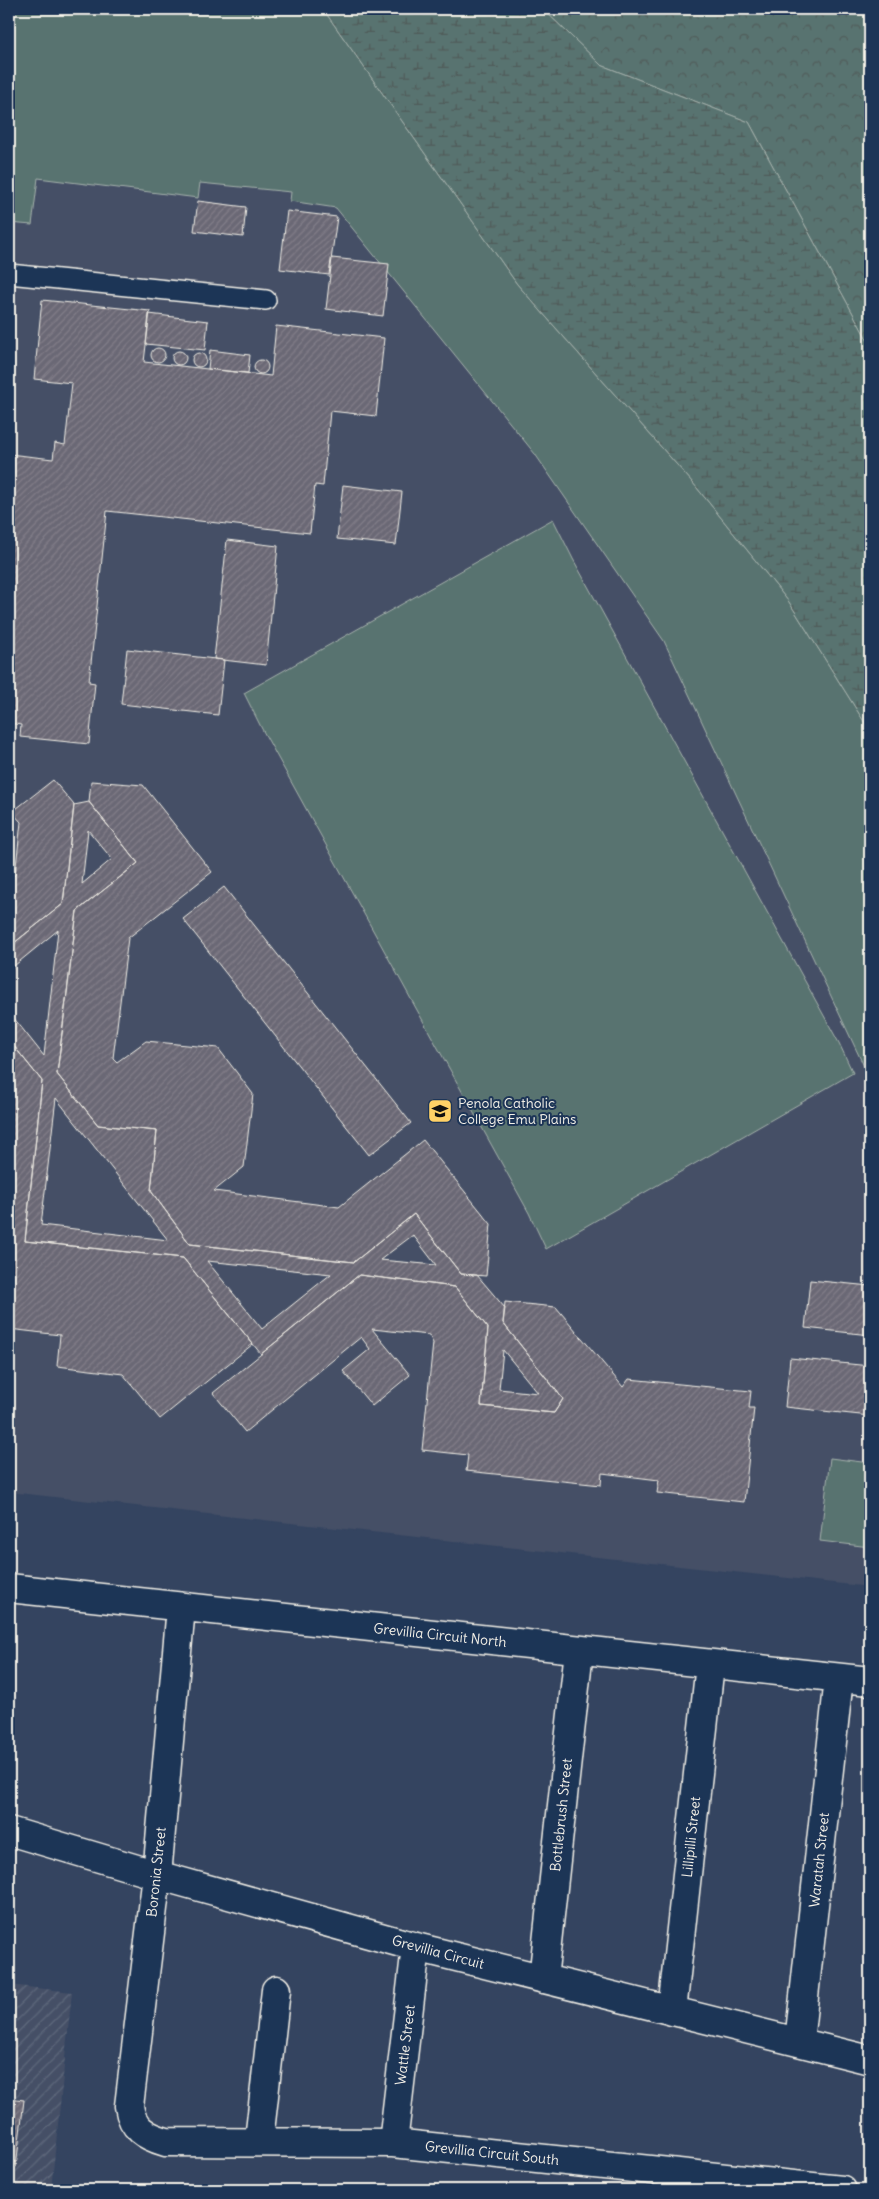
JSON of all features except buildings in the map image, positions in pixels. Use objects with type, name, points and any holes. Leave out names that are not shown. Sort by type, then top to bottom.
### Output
[{"type":"street","name":"Grevillia Circuit North","points":[[9,1588],[870,1681]]},
{"type":"street","name":"Boronia Street","points":[[142,2132],[134,2126],[129,2106],[157,1875],[181,1607]]},
{"type":"street","name":"Bottlebrush Street","points":[[543,1979],[579,1650]]},
{"type":"street","name":"Lillipilli Street","points":[[672,2011],[710,1664]]},
{"type":"street","name":"Waratah Street","points":[[798,2042],[840,1678]]},
{"type":"street","name":"Grevillia Circuit","points":[[9,1831],[157,1875],[416,1947],[870,2060]]},
{"type":"street","name":"Wattle Street","points":[[393,2143],[416,1947]]},
{"type":"street","points":[[259,2140],[276,1990]]},
{"type":"street","name":"Grevillia Circuit South","points":[[142,2132],[166,2142],[259,2140],[393,2143],[842,2190]]},
{"type":"lane","points":[[9,274],[266,300]]},
{"type":"shaded area","name":"Penola Catholic College Emu Plains","points":[[9,9],[268,9],[870,731],[870,1587],[9,1492]]},
{"type":"shaded area","points":[[9,1985],[72,1992],[51,2190],[9,2190]]},
{"type":"green space","points":[[9,9],[323,9],[517,284],[693,483],[789,602],[870,731],[870,1079],[664,641],[535,454],[336,208],[290,201],[291,192],[200,183],[198,198],[38,178],[32,225],[9,223]]},
{"type":"green space","points":[[323,9],[543,9],[601,65],[749,122],[870,345],[870,731],[789,602],[693,483],[517,284]]},
{"type":"green space","points":[[543,9],[870,9],[870,345],[749,122],[601,65]]},
{"type":"green space","points":[[553,519],[573,559],[839,1043],[853,1073],[546,1249],[529,1213],[262,729],[244,693]]},
{"type":"green space","points":[[830,1458],[870,1463],[870,1547],[820,1541]]},
{"type":"place","name":"Penola Catholic College Emu Plains","points":[[440,1111]]}]
